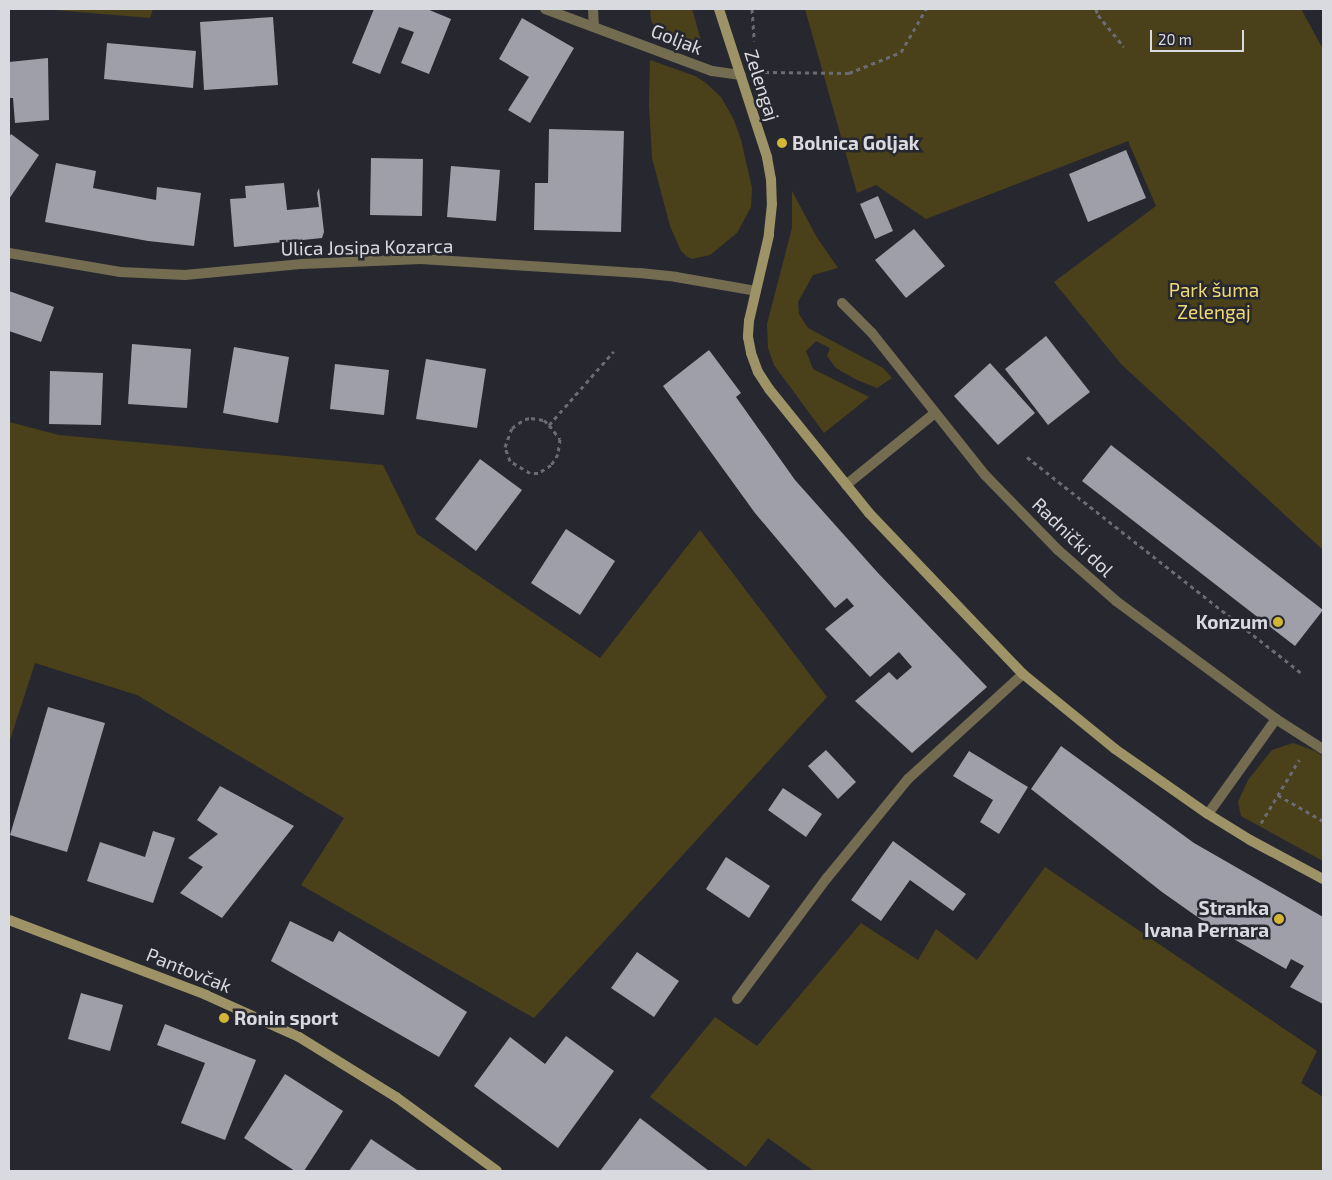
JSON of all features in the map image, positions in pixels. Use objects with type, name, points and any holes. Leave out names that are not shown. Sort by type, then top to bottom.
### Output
[{"type":"street","name":"Goljak","points":[[545,9],[712,71],[741,75]]},
{"type":"street","points":[[594,9],[594,27]]},
{"type":"street","name":"Zelengaj","points":[[719,9],[741,75],[771,178],[772,204],[769,234],[748,337],[758,372],[769,389],[869,514],[1023,674],[1115,749],[1208,814],[1250,840],[1323,879]]},
{"type":"street","name":"Ulica Josipa Kozarca","points":[[9,253],[120,272],[185,275],[302,264],[421,259],[640,273],[676,277],[756,291]]},
{"type":"street","name":"Radnički dol","points":[[842,303],[872,333],[934,414],[985,475],[1058,550],[1116,601],[1276,719],[1323,749]]},
{"type":"street","points":[[846,485],[934,414]]},
{"type":"street","points":[[737,998],[827,878],[908,779],[1023,674]]},
{"type":"street","points":[[1208,814],[1276,719]]},
{"type":"street","name":"Pantovčak","points":[[9,920],[206,995],[299,1036],[396,1097],[497,1171]]},
{"type":"path","points":[[752,9],[754,42]]},
{"type":"path","points":[[765,72],[849,73],[901,52],[926,9]]},
{"type":"path","points":[[1096,9],[1098,15],[1124,47]]},
{"type":"path","points":[[549,425],[614,351]]},
{"type":"path","points":[[531,418],[544,420],[549,425],[560,439],[558,454],[551,466],[538,473],[530,473],[515,466],[506,452],[507,437],[512,428],[525,419],[531,418]]},
{"type":"path","points":[[1027,457],[1303,674]]},
{"type":"path","points":[[1250,840],[1310,741]]},
{"type":"path","points":[[1278,795],[1323,821]]},
{"type":"green space","points":[[43,9],[153,9],[150,18]]},
{"type":"green space","points":[[650,9],[692,9],[701,40],[697,42],[655,29],[651,20]]},
{"type":"green space","name":"Park šuma Zelengaj","points":[[805,9],[1301,9],[1323,49],[1323,550],[1121,364],[1054,282],[1156,206],[1128,141],[926,219],[876,185],[857,193]]},
{"type":"green space","points":[[650,60],[695,76],[706,83],[721,97],[734,120],[741,140],[752,188],[751,207],[737,233],[710,255],[692,259],[686,256],[681,251],[670,226],[652,158],[649,104]]},
{"type":"green space","points":[[792,191],[816,236],[838,268],[813,275],[798,302],[799,314],[808,328],[883,368],[892,378],[877,388],[857,380],[836,368],[827,356],[830,348],[816,341],[806,351],[813,369],[869,397],[824,433],[774,365],[768,348],[767,324],[792,228]]},
{"type":"green space","points":[[9,422],[59,435],[383,465],[417,534],[600,658],[700,530],[827,697],[534,1018],[301,885],[344,818],[137,695],[35,663],[9,743]]},
{"type":"green space","points":[[1293,743],[1323,756],[1323,861],[1241,816],[1238,802],[1248,780],[1272,750]]},
{"type":"green space","points":[[1045,867],[1317,1051],[1301,1083],[1323,1097],[1323,1171],[814,1171],[768,1138],[746,1167],[650,1097],[715,1017],[757,1046],[861,923],[918,960],[936,929],[977,960]]},
{"type":"building","points":[[374,9],[427,9],[451,19],[429,74],[401,63],[414,32],[399,27],[380,74],[352,63]]},
{"type":"building","points":[[273,17],[278,85],[204,90],[200,22]]},
{"type":"building","points":[[522,18],[574,48],[530,123],[508,110],[529,77],[499,59]]},
{"type":"building","points":[[107,43],[196,51],[193,88],[104,79]]},
{"type":"building","points":[[48,58],[49,120],[15,123],[13,98],[9,98],[9,62]]},
{"type":"building","points":[[549,129],[624,131],[621,232],[534,230],[535,183],[548,183]]},
{"type":"building","points":[[11,134],[39,155],[9,199],[9,137]]},
{"type":"building","points":[[1126,150],[1146,198],[1088,222],[1069,174]]},
{"type":"building","points":[[371,158],[423,159],[422,216],[370,215]]},
{"type":"building","points":[[56,163],[96,171],[93,188],[156,200],[157,187],[201,193],[194,246],[148,241],[45,222]]},
{"type":"building","points":[[451,166],[500,170],[496,221],[447,217]]},
{"type":"building","points":[[284,183],[287,210],[319,207],[317,193],[319,188],[324,232],[322,238],[234,247],[230,199],[246,198],[245,186]]},
{"type":"building","points":[[878,196],[893,231],[875,239],[860,204]]},
{"type":"building","points":[[914,229],[945,266],[906,298],[875,260]]},
{"type":"building","points":[[9,291],[54,307],[41,342],[9,331]]},
{"type":"building","points":[[1046,336],[1090,392],[1048,425],[1005,369]]},
{"type":"building","points":[[132,344],[191,349],[187,408],[128,404]]},
{"type":"building","points":[[234,347],[289,357],[278,423],[223,413]]},
{"type":"building","points":[[709,350],[741,393],[736,397],[795,480],[878,573],[987,687],[912,753],[855,701],[889,672],[897,680],[912,667],[899,652],[870,677],[825,629],[854,606],[847,598],[835,608],[755,513],[663,386]]},
{"type":"building","points":[[426,359],[486,369],[477,428],[416,419]]},
{"type":"building","points":[[990,363],[1035,413],[998,445],[954,396]]},
{"type":"building","points":[[335,364],[389,370],[384,415],[330,409]]},
{"type":"building","points":[[50,371],[103,373],[101,425],[49,424]]},
{"type":"building","points":[[1111,445],[1323,610],[1295,646],[1082,481]]},
{"type":"building","points":[[480,459],[522,490],[476,551],[435,519]]},
{"type":"building","points":[[566,529],[615,561],[580,615],[531,583]]},
{"type":"building","points":[[48,707],[105,723],[67,852],[10,835]]},
{"type":"building","points":[[1061,746],[1194,843],[1323,917],[1323,1004],[1290,987],[1304,966],[1291,959],[1286,969],[1206,923],[1162,892],[1031,789]]},
{"type":"building","points":[[826,750],[856,782],[838,799],[808,766]]},
{"type":"building","points":[[969,751],[1028,787],[999,834],[980,822],[993,800],[953,776]]},
{"type":"building","points":[[220,786],[294,826],[222,918],[180,893],[203,867],[188,858],[218,834],[197,820]]},
{"type":"building","points":[[783,788],[822,814],[806,837],[768,810]]},
{"type":"building","points":[[153,831],[175,838],[153,903],[87,881],[100,842],[145,857]]},
{"type":"building","points":[[893,841],[966,894],[953,911],[910,880],[881,921],[851,900]]},
{"type":"building","points":[[726,857],[770,886],[749,918],[706,889]]},
{"type":"building","points":[[290,921],[333,942],[339,931],[467,1012],[439,1057],[271,961]]},
{"type":"building","points":[[637,952],[679,981],[654,1017],[611,988]]},
{"type":"building","points":[[81,993],[123,1005],[110,1051],[68,1039]]},
{"type":"building","points":[[165,1024],[256,1060],[225,1140],[181,1123],[205,1063],[157,1045]]},
{"type":"building","points":[[566,1036],[614,1071],[558,1148],[474,1086],[510,1037],[545,1064]]},
{"type":"building","points":[[285,1074],[343,1111],[304,1171],[295,1171],[244,1138]]},
{"type":"building","points":[[640,1118],[709,1171],[600,1171]]},
{"type":"building","points":[[371,1139],[417,1170],[349,1171]]},
{"type":"place","name":"Bolnica Goljak","points":[[782,143]]},
{"type":"place","name":"Konzum","points":[[1278,622]]},
{"type":"place","name":"Stranka Ivana Pernara","points":[[1279,919]]},
{"type":"place","name":"Ronin sport","points":[[224,1018]]}]
